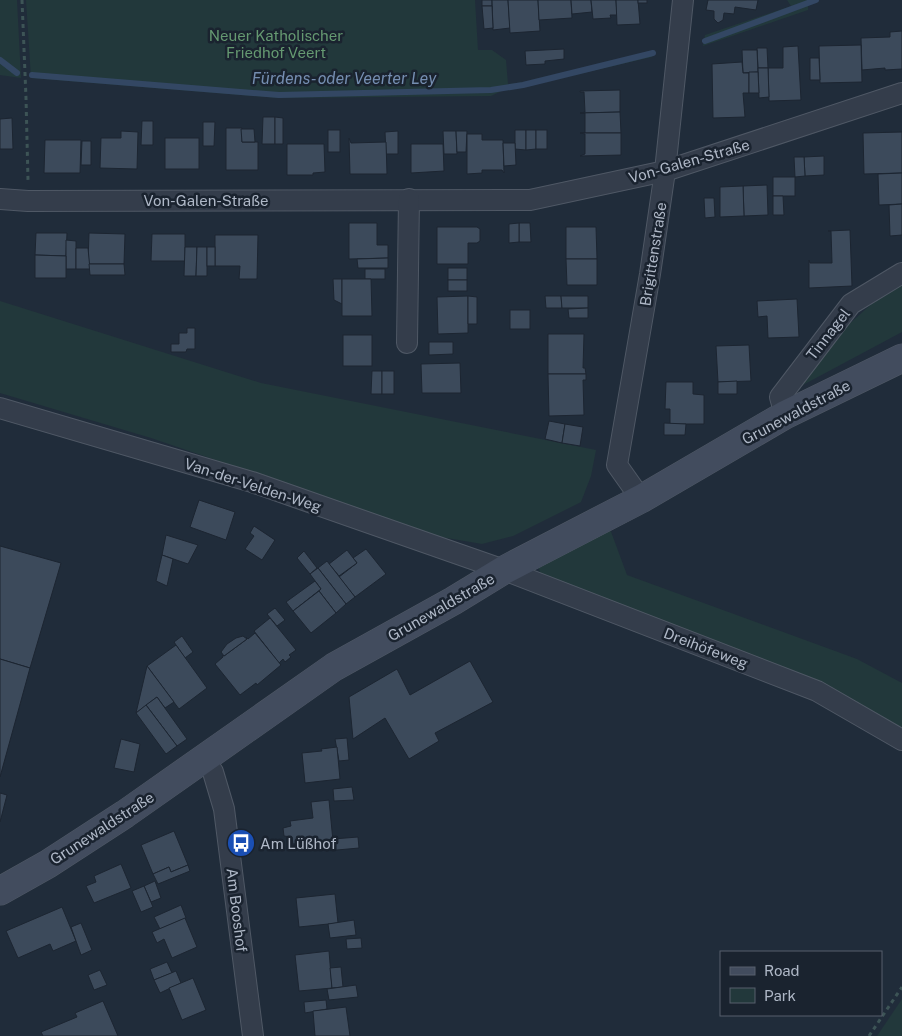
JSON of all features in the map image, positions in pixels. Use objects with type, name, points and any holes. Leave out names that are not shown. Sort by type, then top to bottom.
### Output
[{"type":"street","name":"Brigittenstraße","points":[[641,499],[617,465],[650,274],[665,171],[683,0]]},
{"type":"street","name":"Von-Galen-Straße","points":[[1,203],[28,201],[530,200],[665,171],[902,93]]},
{"type":"street","points":[[407,343],[409,199]]},
{"type":"street","name":"Tinnagel","points":[[785,415],[780,397],[851,304],[902,273]]},
{"type":"street","name":"Grunewaldstraße","points":[[0,891],[86,841],[334,668],[504,570],[641,499],[785,415],[902,358]]},
{"type":"street","name":"Van-der-Velden-Weg","points":[[0,408],[252,482],[504,570]]},
{"type":"street","name":"Dreihöfeweg","points":[[504,570],[817,691],[902,740]]},
{"type":"street","name":"Am Booshof","points":[[204,758],[213,772],[224,809],[253,1036]]},
{"type":"path","points":[[22,0],[28,201]]},
{"type":"path","points":[[869,1036],[902,987]]},
{"type":"green space","points":[[0,0],[17,0],[21,78],[0,75]]},
{"type":"green space","name":"Neuer Katholischer Friedhof Veert","points":[[26,0],[475,0],[478,50],[492,50],[506,60],[508,84],[525,82],[653,52],[652,57],[523,87],[508,88],[491,96],[278,98],[31,78]]},
{"type":"green space","points":[[787,0],[819,0],[808,6],[808,10],[703,46],[705,35],[791,6]]},
{"type":"green space","points":[[902,283],[902,332],[801,386],[835,337],[877,299]]},
{"type":"green space","points":[[0,301],[261,383],[596,450],[591,476],[581,502],[513,536],[482,544],[441,537],[151,438],[0,393]]},
{"type":"green space","points":[[610,529],[627,575],[857,659],[902,683],[902,731],[543,579],[538,567]]},
{"type":"green space","points":[[902,999],[902,1036],[877,1036]]},
{"type":"building","points":[[482,0],[492,0],[492,6],[482,6]]},
{"type":"building","points":[[492,0],[508,0],[510,28],[493,30]]},
{"type":"building","points":[[508,0],[538,0],[540,31],[510,33]]},
{"type":"building","points":[[538,0],[571,0],[572,18],[539,20]]},
{"type":"building","points":[[571,0],[591,0],[592,12],[572,14]]},
{"type":"building","points":[[591,0],[616,0],[617,15],[610,15],[611,18],[593,19]]},
{"type":"building","points":[[616,0],[638,0],[640,24],[617,25]]},
{"type":"building","points":[[638,0],[647,0],[647,3],[638,3]]},
{"type":"building","points":[[708,0],[758,0],[756,10],[735,7],[734,14],[724,13],[723,20],[718,23],[714,19],[714,11],[706,10]]},
{"type":"building","points":[[482,6],[492,6],[493,28],[484,29]]},
{"type":"building","points":[[902,31],[902,69],[862,70],[861,38],[890,37],[890,32]]},
{"type":"building","points":[[861,45],[862,82],[820,83],[819,46]]},
{"type":"building","points":[[798,46],[801,100],[769,101],[768,68],[783,68],[783,47]]},
{"type":"building","points":[[757,48],[767,48],[768,68],[758,68]]},
{"type":"building","points":[[564,49],[564,59],[545,61],[545,64],[526,65],[525,51]]},
{"type":"building","points":[[742,50],[757,50],[758,72],[743,73]]},
{"type":"building","points":[[810,58],[819,58],[820,80],[810,80]]},
{"type":"building","points":[[742,62],[743,73],[749,73],[749,93],[743,93],[745,117],[713,118],[712,64]]},
{"type":"building","points":[[758,68],[768,68],[769,97],[759,98]]},
{"type":"building","points":[[749,72],[758,72],[759,93],[749,93]]},
{"type":"building","points":[[620,90],[620,112],[580,113],[585,112],[584,92],[580,91]]},
{"type":"building","points":[[620,112],[621,133],[585,133],[585,113],[580,113]]},
{"type":"building","points":[[263,117],[275,117],[275,144],[262,144]]},
{"type":"building","points":[[275,117],[283,118],[283,144],[275,144]]},
{"type":"building","points":[[12,118],[13,149],[0,149],[0,119]]},
{"type":"building","points":[[142,121],[153,121],[153,145],[141,145]]},
{"type":"building","points":[[203,122],[215,122],[214,146],[203,146]]},
{"type":"building","points":[[226,128],[242,128],[242,142],[258,142],[258,170],[226,170]]},
{"type":"building","points":[[241,129],[254,129],[255,142],[242,142]]},
{"type":"building","points":[[328,130],[340,130],[340,152],[328,152]]},
{"type":"building","points":[[515,130],[526,130],[526,150],[515,149]]},
{"type":"building","points":[[526,130],[536,130],[536,149],[526,150]]},
{"type":"building","points":[[536,130],[547,130],[547,149],[536,149]]},
{"type":"building","points":[[121,131],[138,132],[137,169],[100,168],[101,138],[121,138]]},
{"type":"building","points":[[398,131],[398,154],[386,154],[385,132]]},
{"type":"building","points":[[443,131],[456,131],[457,154],[444,154]]},
{"type":"building","points":[[456,131],[467,131],[466,152],[457,152]]},
{"type":"building","points":[[902,132],[902,173],[864,174],[863,133]]},
{"type":"building","points":[[580,133],[621,133],[621,155],[580,156],[585,154],[585,134]]},
{"type":"building","points":[[467,134],[482,134],[482,140],[503,140],[504,173],[502,170],[482,170],[482,173],[467,174]]},
{"type":"building","points":[[165,138],[199,138],[199,169],[165,169]]},
{"type":"building","points":[[349,138],[351,143],[386,142],[387,174],[350,174]]},
{"type":"building","points":[[45,140],[81,140],[80,173],[44,173]]},
{"type":"building","points":[[82,141],[91,141],[91,165],[81,165]]},
{"type":"building","points":[[503,143],[515,143],[516,165],[504,166]]},
{"type":"building","points":[[287,144],[324,144],[325,172],[313,173],[313,175],[287,175]]},
{"type":"building","points":[[411,144],[443,144],[444,171],[411,173]]},
{"type":"building","points":[[824,156],[824,175],[805,176],[804,157]]},
{"type":"building","points":[[794,157],[804,157],[805,176],[795,177]]},
{"type":"building","points":[[902,173],[902,204],[879,205],[878,174]]},
{"type":"building","points":[[773,177],[795,177],[795,196],[773,196]]},
{"type":"building","points":[[767,185],[768,215],[744,216],[743,186]]},
{"type":"building","points":[[743,186],[744,216],[720,217],[720,187]]},
{"type":"building","points":[[773,196],[783,196],[784,215],[773,215]]},
{"type":"building","points":[[704,198],[714,198],[715,217],[705,218]]},
{"type":"building","points":[[902,204],[902,235],[890,236],[889,205]]},
{"type":"building","points":[[349,223],[377,223],[377,245],[388,245],[388,258],[349,259]]},
{"type":"building","points":[[519,223],[530,223],[531,242],[519,242]]},
{"type":"building","points":[[519,223],[519,242],[509,243],[509,224]]},
{"type":"building","points":[[437,227],[477,227],[480,229],[480,241],[468,243],[468,264],[437,264]]},
{"type":"building","points":[[566,227],[596,227],[597,259],[566,259]]},
{"type":"building","points":[[850,230],[852,286],[809,288],[809,260],[810,263],[832,263],[831,231],[828,231]]},
{"type":"building","points":[[36,233],[67,233],[66,256],[35,255]]},
{"type":"building","points":[[89,233],[125,234],[124,264],[88,264]]},
{"type":"building","points":[[152,234],[185,234],[185,261],[151,261]]},
{"type":"building","points":[[215,235],[258,235],[257,279],[239,279],[240,266],[215,266]]},
{"type":"building","points":[[66,240],[76,241],[76,269],[66,269]]},
{"type":"building","points":[[185,247],[197,247],[196,276],[184,276]]},
{"type":"building","points":[[197,247],[207,247],[207,276],[196,276]]},
{"type":"building","points":[[207,247],[215,247],[215,266],[207,266]]},
{"type":"building","points":[[76,248],[88,248],[90,269],[76,269]]},
{"type":"building","points":[[35,255],[66,256],[66,278],[35,278]]},
{"type":"building","points":[[388,258],[388,268],[358,268],[357,259]]},
{"type":"building","points":[[566,259],[597,259],[597,285],[567,285]]},
{"type":"building","points":[[89,264],[124,264],[125,275],[90,275]]},
{"type":"building","points":[[448,268],[467,268],[467,280],[448,280]]},
{"type":"building","points":[[365,269],[385,269],[385,279],[365,279]]},
{"type":"building","points":[[333,279],[342,279],[342,304],[334,300]]},
{"type":"building","points":[[342,279],[371,279],[372,316],[342,316]]},
{"type":"building","points":[[448,280],[467,280],[467,291],[448,291]]},
{"type":"building","points":[[468,296],[468,333],[438,334],[437,297]]},
{"type":"building","points":[[468,296],[477,297],[477,324],[468,324]]},
{"type":"building","points":[[545,296],[561,296],[562,308],[546,308]]},
{"type":"building","points":[[561,296],[588,296],[588,308],[562,308]]},
{"type":"building","points":[[797,299],[799,337],[768,338],[767,316],[758,317],[757,301]]},
{"type":"building","points":[[588,308],[588,318],[569,318],[568,309]]},
{"type":"building","points":[[510,310],[530,310],[530,329],[510,329]]},
{"type":"building","points":[[187,328],[195,328],[195,349],[187,349],[186,352],[171,352],[171,344],[179,344],[179,333],[187,333]]},
{"type":"building","points":[[548,334],[584,334],[583,368],[585,368],[586,374],[548,374]]},
{"type":"building","points":[[343,335],[372,335],[372,366],[343,366]]},
{"type":"building","points":[[429,342],[453,342],[453,354],[429,355]]},
{"type":"building","points":[[749,345],[751,381],[718,382],[716,346]]},
{"type":"building","points":[[460,363],[461,393],[422,393],[421,364]]},
{"type":"building","points":[[372,371],[382,371],[382,394],[371,394]]},
{"type":"building","points":[[382,371],[394,371],[394,394],[382,394]]},
{"type":"building","points":[[548,374],[586,374],[586,380],[583,380],[584,415],[549,416]]},
{"type":"building","points":[[737,381],[737,394],[718,394],[718,382]]},
{"type":"building","points":[[666,382],[693,382],[693,394],[704,395],[704,424],[670,424],[670,409],[665,409]]},
{"type":"building","points":[[549,421],[565,424],[562,443],[545,439]]},
{"type":"building","points":[[664,423],[686,424],[685,435],[664,435]]},
{"type":"building","points":[[565,424],[583,427],[580,446],[562,443]]},
{"type":"building","points":[[199,500],[235,512],[226,540],[190,527]]},
{"type":"building","points":[[254,526],[275,540],[262,560],[245,549],[254,536],[250,533]]},
{"type":"building","points":[[166,535],[198,545],[188,564],[162,555]]},
{"type":"building","points":[[0,546],[61,563],[30,668],[0,659]]},
{"type":"building","points":[[366,549],[386,574],[355,597],[339,577],[357,563],[353,558]]},
{"type":"building","points":[[347,550],[357,563],[339,576],[329,564]]},
{"type":"building","points":[[304,551],[317,568],[310,574],[297,558]]},
{"type":"building","points":[[162,555],[173,559],[167,586],[156,581]]},
{"type":"building","points":[[327,561],[355,597],[346,604],[318,568]]},
{"type":"building","points":[[318,568],[346,604],[336,613],[319,591],[321,589],[310,574]]},
{"type":"building","points":[[315,581],[321,589],[293,611],[286,602]]},
{"type":"building","points":[[319,591],[336,613],[311,633],[293,611]]},
{"type":"building","points":[[275,608],[285,620],[277,626],[267,614]]},
{"type":"building","points":[[270,618],[296,650],[289,655],[291,657],[285,662],[283,659],[279,663],[254,631]]},
{"type":"building","points":[[255,633],[281,665],[257,685],[256,683],[240,695],[215,664],[223,655],[247,639],[246,637],[248,639]]},
{"type":"building","points":[[182,636],[193,652],[185,658],[174,642]]},
{"type":"building","points":[[243,636],[247,639],[224,656],[221,652],[227,644]]},
{"type":"building","points":[[176,645],[207,688],[179,709],[147,666]]},
{"type":"building","points":[[0,659],[30,668],[0,777]]},
{"type":"building","points":[[470,661],[493,702],[435,733],[439,741],[409,759],[385,718],[353,739],[349,697],[397,669],[410,695]]},
{"type":"building","points":[[147,666],[174,702],[165,708],[157,697],[136,713]]},
{"type":"building","points":[[157,697],[187,739],[177,746],[146,705]]},
{"type":"building","points":[[146,705],[177,746],[166,754],[136,713]]},
{"type":"building","points":[[347,738],[349,760],[339,761],[335,739]]},
{"type":"building","points":[[121,739],[140,744],[134,772],[114,768]]},
{"type":"building","points":[[337,747],[340,779],[305,783],[302,753]]},
{"type":"building","points":[[352,787],[354,800],[334,801],[333,789]]},
{"type":"building","points":[[0,793],[7,795],[0,822]]},
{"type":"building","points":[[329,800],[333,841],[293,844],[292,837],[284,836],[283,828],[291,826],[290,821],[313,818],[311,802]]},
{"type":"building","points":[[174,831],[188,865],[171,872],[169,867],[153,874],[141,845]]},
{"type":"building","points":[[358,837],[359,848],[326,851],[325,842],[333,841],[333,839]]},
{"type":"building","points":[[121,864],[131,888],[94,903],[86,886],[96,882],[94,876]]},
{"type":"building","points":[[188,865],[190,871],[158,884],[153,874],[169,867],[171,872]]},
{"type":"building","points":[[155,881],[161,898],[151,902],[144,886]]},
{"type":"building","points":[[144,886],[153,907],[141,912],[132,891]]},
{"type":"building","points":[[335,894],[338,923],[299,927],[296,898]]},
{"type":"building","points":[[181,905],[186,918],[160,929],[154,917]]},
{"type":"building","points":[[62,907],[76,941],[53,951],[50,944],[18,958],[6,931]]},
{"type":"building","points":[[185,918],[197,947],[172,958],[164,939],[157,943],[152,932]]},
{"type":"building","points":[[354,920],[356,935],[330,938],[328,924]]},
{"type":"building","points":[[81,923],[92,950],[81,955],[71,927]]},
{"type":"building","points":[[361,938],[362,948],[347,949],[346,939]]},
{"type":"building","points":[[329,951],[332,988],[299,991],[295,955]]},
{"type":"building","points":[[167,962],[172,973],[154,980],[150,969]]},
{"type":"building","points":[[341,967],[343,987],[332,988],[330,968]]},
{"type":"building","points":[[100,970],[107,985],[94,990],[88,975]]},
{"type":"building","points":[[176,971],[181,983],[160,993],[154,980]]},
{"type":"building","points":[[193,978],[206,1010],[182,1020],[169,988]]},
{"type":"building","points":[[356,985],[358,997],[329,1000],[327,989]]},
{"type":"building","points":[[326,1000],[327,1009],[305,1013],[304,1002]]},
{"type":"building","points":[[103,1001],[118,1036],[43,1036],[41,1032],[77,1017],[75,1013]]},
{"type":"building","points":[[346,1007],[350,1036],[315,1036],[313,1011]]},
{"type":"waterway","name":"Fürdens- oder Veerter Ley","points":[[705,41],[816,0]]},
{"type":"waterway","name":"Fürdens- oder Veerter Ley","points":[[32,75],[279,95],[491,90],[523,85],[653,53]]},
{"type":"waterway","name":"Fürdens- oder Veerter Ley","points":[[0,60],[17,73]]},
{"type":"place","name":"Am Lüßhof","points":[[241,843]]}]
